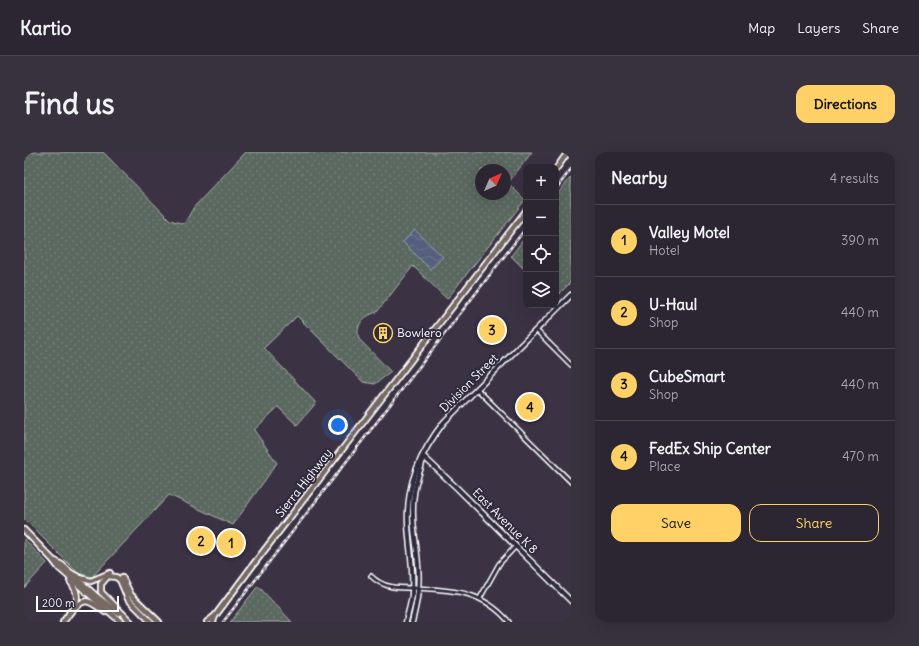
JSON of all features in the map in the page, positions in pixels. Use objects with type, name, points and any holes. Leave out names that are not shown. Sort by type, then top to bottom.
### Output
[{"type":"main road","points":[[559,164],[568,152]]},
{"type":"main road","name":"Sierra Highway","points":[[207,622],[215,616],[523,215]]},
{"type":"main road","name":"Division Street","points":[[423,456],[429,444],[444,422],[571,295]]},
{"type":"main road","points":[[406,622],[413,588],[408,507],[418,462],[423,456]]},
{"type":"main road","points":[[412,622],[419,589],[418,564],[413,530],[413,507],[417,482],[423,463],[423,456]]},
{"type":"main road","name":"East Avenue K 8","points":[[423,456],[571,601]]},
{"type":"main road","points":[[24,530],[53,560],[74,586],[78,594],[63,622]]},
{"type":"main road","points":[[53,560],[62,564],[95,595],[130,622]]},
{"type":"main road","points":[[71,573],[80,578],[91,581],[108,573],[119,574],[131,595],[159,622]]},
{"type":"main road","points":[[64,574],[120,622]]},
{"type":"main road","points":[[130,622],[102,592],[101,584],[108,576],[116,577],[120,580],[128,599],[151,622]]},
{"type":"main road","points":[[69,613],[78,604],[86,600],[120,622]]},
{"type":"main road","name":"Sierra Highway","points":[[213,622],[215,616]]},
{"type":"street","points":[[536,330],[571,365]]},
{"type":"street","points":[[477,389],[571,482]]},
{"type":"street","points":[[480,598],[500,564],[516,546]]},
{"type":"street","points":[[371,576],[375,580],[387,586],[444,590],[480,598],[493,606],[509,622]]},
{"type":"green space","points":[[24,152],[103,152],[170,220],[184,224],[194,207],[246,152],[532,152],[511,179],[511,164],[475,164],[475,200],[511,200],[511,186],[523,198],[523,203],[447,299],[413,266],[377,312],[368,316],[362,321],[358,329],[359,339],[391,372],[375,384],[363,382],[297,316],[264,348],[316,403],[297,425],[278,407],[254,430],[277,463],[233,525],[169,495],[92,577],[78,573],[24,519]]},
{"type":"green space","points":[[571,177],[571,282],[559,294],[559,200],[559,192]]},
{"type":"green space","points":[[523,240],[523,268],[511,256]]},
{"type":"green space","points":[[24,539],[47,563],[24,588]]},
{"type":"green space","points":[[258,586],[292,622],[230,622]]},
{"type":"water","points":[[415,230],[443,257],[430,269],[403,242]]},
{"type":"railway","points":[[559,185],[571,169]]},
{"type":"railway","points":[[223,622],[523,232]]},
{"type":"place","name":"CubeSmart","points":[[492,330]]},
{"type":"place","name":"Bowlero","points":[[383,333]]},
{"type":"place","name":"FedEx Ship Center","points":[[530,407]]},
{"type":"place","name":"U-Haul","points":[[201,541]]},
{"type":"place","name":"Valley Motel","points":[[231,543]]}]
